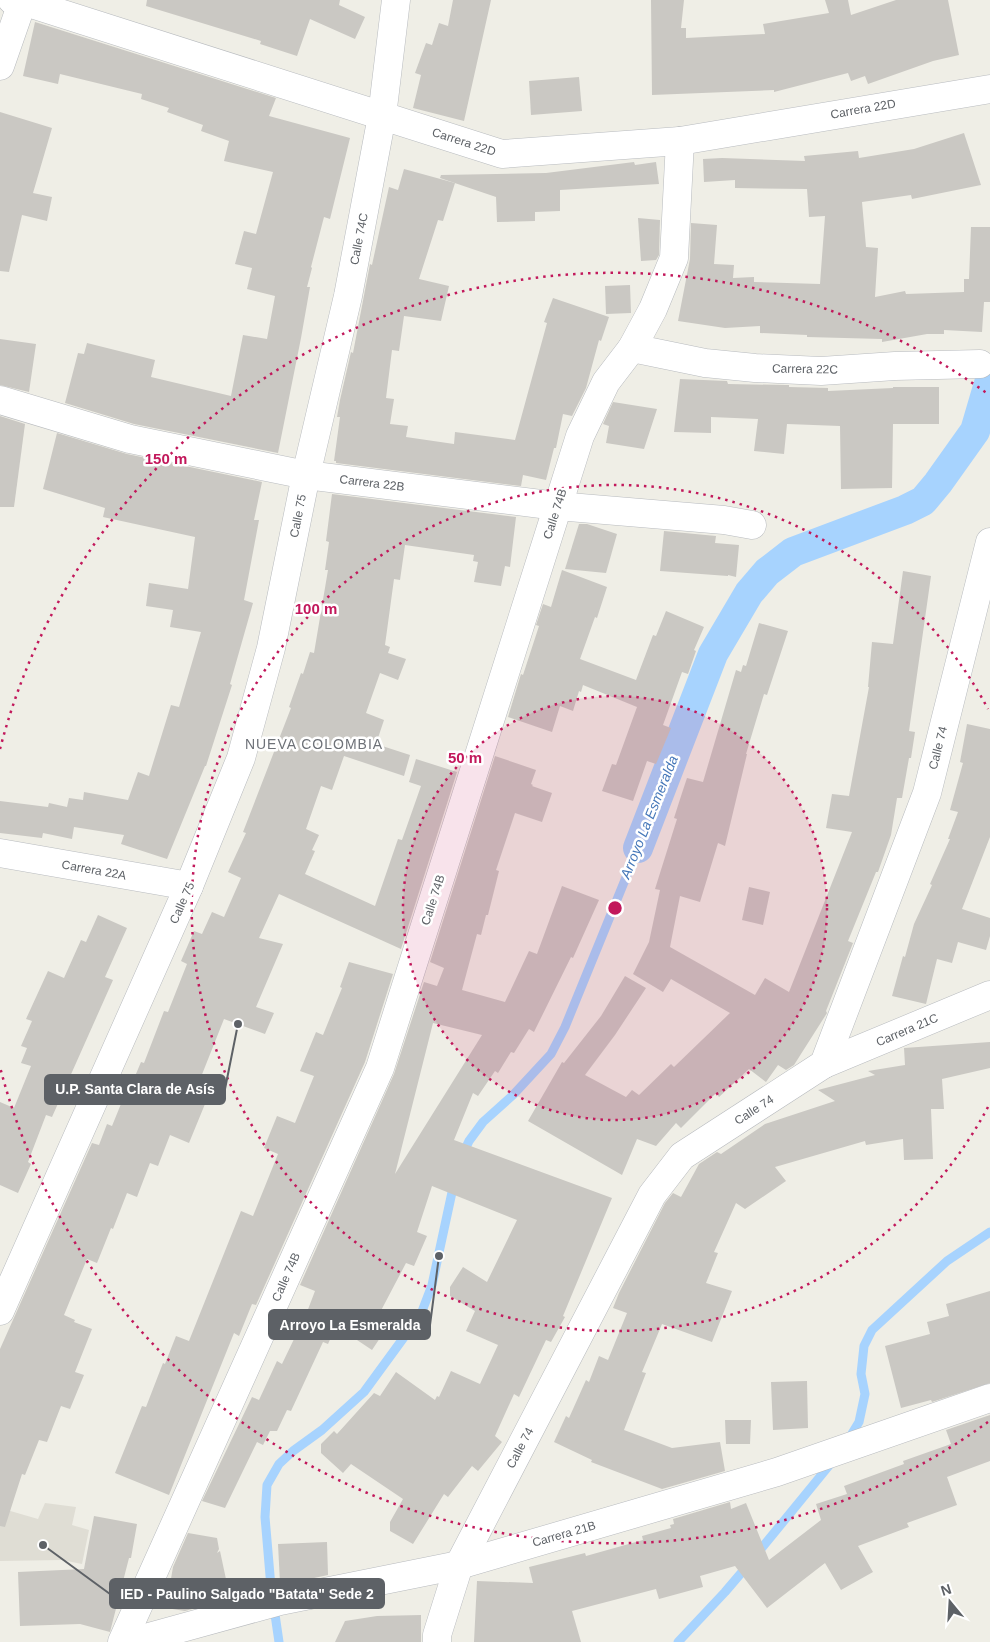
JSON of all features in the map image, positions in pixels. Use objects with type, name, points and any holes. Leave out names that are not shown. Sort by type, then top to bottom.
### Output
[{"type":"street","name":"Carrera 22D","points":[[19,0],[502,154],[680,142],[990,89]]},
{"type":"street","points":[[0,66],[19,0]]},
{"type":"street","name":"Calle 74C","points":[[306,475],[348,296],[382,116],[396,0]]},
{"type":"street","name":"Calle 74B","points":[[122,1642],[380,1068],[580,436],[606,382],[632,348],[653,309],[674,258],[680,142]]},
{"type":"street","name":"Carrera 22C","points":[[632,348],[705,363],[755,368],[821,371],[895,366],[980,364]]},
{"type":"street","name":"Carrera 22B","points":[[0,400],[130,439],[306,475],[557,506],[724,520],[752,525]]},
{"type":"street","name":"Calle 75","points":[[0,1311],[189,886],[242,758],[272,648],[306,475]]},
{"type":"street","name":"Calle 74","points":[[437,1642],[437,1635],[459,1565],[652,1195],[682,1156],[824,1064],[927,793],[990,542]]},
{"type":"street","name":"Carrera 22A","points":[[0,853],[189,886]]},
{"type":"street","name":"Carrera 21C","points":[[824,1064],[990,995]]},
{"type":"street","name":"Carrera 21B","points":[[131,1642],[280,1601],[459,1565],[777,1472],[990,1398]]},
{"type":"shaded area","points":[[45,1503],[76,1507],[72,1525],[89,1530],[82,1564],[62,1560],[0,1561],[0,1508],[38,1519]]},
{"type":"building","points":[[147,0],[340,0],[339,5],[365,17],[355,39],[310,19],[297,56],[260,44],[261,41],[146,6]]},
{"type":"building","points":[[453,0],[491,0],[464,121],[413,108],[421,75],[415,73],[426,43],[432,45],[439,23],[448,26]]},
{"type":"building","points":[[651,0],[684,0],[681,28],[686,28],[686,38],[765,34],[763,24],[829,13],[825,0],[848,0],[851,15],[896,0],[948,0],[959,55],[933,61],[868,84],[865,76],[851,81],[848,73],[774,92],[774,90],[652,95]]},
{"type":"building","points":[[35,22],[276,98],[269,116],[350,138],[330,219],[324,217],[311,267],[307,287],[310,287],[301,338],[278,453],[134,424],[65,403],[78,353],[84,354],[87,343],[155,360],[151,377],[231,396],[243,335],[267,339],[275,296],[247,289],[252,268],[235,264],[244,231],[256,234],[273,172],[224,161],[229,141],[201,131],[203,125],[167,112],[169,108],[141,99],[142,94],[60,74],[58,84],[23,76]]},
{"type":"building","points":[[579,77],[582,111],[531,115],[529,81]]},
{"type":"building","points":[[0,112],[52,128],[33,193],[52,197],[47,221],[22,215],[9,272],[0,271]]},
{"type":"building","points":[[964,133],[981,185],[912,199],[911,195],[862,202],[866,247],[878,248],[875,297],[905,291],[906,294],[964,292],[964,279],[969,279],[971,227],[990,227],[990,302],[984,302],[982,332],[944,330],[944,334],[927,334],[882,342],[882,339],[807,337],[807,335],[760,333],[760,326],[725,328],[678,321],[690,259],[691,223],[717,225],[714,264],[734,265],[733,278],[754,277],[754,282],[820,284],[825,216],[809,217],[807,189],[735,188],[735,180],[704,182],[703,159],[805,161],[804,156],[858,151],[859,158],[914,149]]},
{"type":"building","points":[[634,162],[635,165],[656,162],[659,184],[560,190],[560,211],[535,212],[535,221],[497,222],[496,197],[440,178],[441,175],[546,173]]},
{"type":"building","points":[[404,169],[455,183],[443,221],[438,220],[419,279],[449,286],[441,321],[404,316],[399,351],[392,350],[386,398],[394,399],[390,424],[408,426],[406,437],[454,444],[455,432],[515,440],[547,323],[544,322],[553,298],[609,317],[601,341],[599,340],[586,388],[572,416],[563,414],[556,448],[554,448],[546,480],[523,475],[521,486],[336,463],[334,461],[340,417],[337,417],[340,400],[351,352],[353,353],[370,264],[372,265],[389,187],[398,190]]},
{"type":"building","points":[[638,218],[660,220],[659,255],[656,260],[641,261]]},
{"type":"building","points":[[630,285],[631,313],[606,314],[605,286]]},
{"type":"building","points":[[0,339],[36,344],[29,392],[0,385]]},
{"type":"building","points":[[680,379],[727,381],[728,384],[828,388],[828,391],[893,387],[939,387],[939,424],[893,424],[892,488],[841,489],[840,426],[787,424],[784,454],[754,451],[758,419],[711,417],[711,433],[674,432]]},
{"type":"building","points":[[613,402],[657,409],[644,449],[606,443],[609,426],[603,424]]},
{"type":"building","points":[[0,416],[25,424],[14,507],[0,507]]},
{"type":"building","points":[[57,433],[127,454],[262,482],[254,520],[259,520],[244,600],[253,603],[230,684],[232,685],[206,766],[167,859],[121,844],[124,835],[74,827],[72,839],[43,833],[42,838],[0,833],[0,801],[48,807],[49,803],[67,807],[69,798],[83,800],[84,792],[128,800],[138,772],[149,776],[171,705],[179,707],[201,632],[170,627],[173,610],[146,606],[149,583],[188,589],[195,537],[103,517],[105,508],[43,489]]},
{"type":"building","points":[[332,494],[516,517],[510,567],[505,566],[501,586],[474,582],[478,562],[473,561],[474,555],[405,545],[400,580],[394,579],[385,645],[390,647],[388,653],[406,659],[398,680],[380,673],[366,713],[384,720],[376,744],[410,755],[404,776],[344,756],[332,790],[321,786],[306,829],[319,835],[312,850],[315,851],[305,874],[375,906],[398,839],[402,840],[421,786],[409,782],[416,759],[457,772],[401,949],[279,894],[259,938],[283,944],[256,1007],[274,1013],[265,1034],[224,1019],[199,1082],[212,1087],[189,1143],[170,1135],[158,1166],[150,1163],[137,1197],[127,1193],[97,1263],[87,1259],[64,1315],[75,1320],[74,1322],[92,1329],[75,1372],[84,1375],[70,1409],[61,1406],[47,1442],[39,1440],[25,1475],[22,1474],[5,1527],[0,1526],[0,1349],[92,1143],[99,1145],[107,1124],[112,1126],[141,1062],[144,1063],[164,1011],[168,1012],[187,964],[181,961],[194,931],[202,934],[212,912],[224,917],[241,878],[228,872],[246,833],[243,832],[291,708],[289,707],[301,673],[303,674],[310,652],[314,653],[328,570],[325,570],[329,542],[326,541]]},
{"type":"building","points":[[579,524],[587,524],[617,534],[606,573],[565,569]]},
{"type":"building","points":[[664,531],[716,536],[715,543],[739,545],[736,577],[660,571]]},
{"type":"building","points":[[562,570],[607,587],[597,618],[595,617],[580,659],[636,680],[653,635],[656,636],[666,611],[704,627],[694,650],[696,651],[688,674],[682,672],[663,725],[671,728],[656,764],[647,761],[633,801],[602,791],[612,764],[616,765],[637,707],[583,685],[581,692],[579,691],[573,711],[560,706],[552,732],[508,717],[521,674],[523,675],[539,626],[536,625],[543,604],[551,607]]},
{"type":"building","points":[[903,571],[931,576],[909,731],[915,732],[911,758],[909,758],[902,798],[897,798],[891,835],[878,872],[876,872],[848,941],[853,943],[826,1011],[827,1013],[794,1065],[786,1070],[778,1065],[766,1082],[749,1069],[719,1097],[716,1093],[681,1128],[676,1123],[656,1146],[637,1139],[622,1175],[528,1121],[562,1062],[564,1063],[601,1016],[625,976],[646,988],[615,1035],[585,1075],[626,1097],[632,1090],[639,1095],[671,1064],[674,1067],[730,1013],[671,979],[663,992],[633,974],[649,942],[660,890],[655,889],[677,819],[674,818],[687,778],[703,782],[736,670],[741,672],[743,665],[746,666],[759,623],[788,631],[767,695],[764,694],[746,754],[725,846],[718,843],[700,902],[680,896],[670,947],[755,995],[765,978],[789,992],[852,832],[826,828],[832,794],[849,796],[869,687],[872,642],[893,644]]},
{"type":"building","points":[[967,724],[990,729],[990,837],[962,909],[990,918],[990,936],[986,950],[958,942],[952,963],[937,959],[926,1004],[892,996],[914,924],[932,885],[930,884],[950,839],[948,839],[958,812],[950,810],[963,763],[960,762]]},
{"type":"building","points":[[495,756],[536,770],[532,786],[552,793],[542,822],[515,813],[496,870],[499,871],[488,915],[486,915],[481,935],[477,934],[462,990],[505,1002],[529,951],[537,954],[562,886],[599,900],[573,958],[571,957],[534,1032],[529,1029],[514,1053],[511,1052],[498,1073],[495,1071],[478,1096],[473,1093],[454,1140],[612,1198],[563,1316],[565,1317],[551,1342],[546,1340],[519,1397],[514,1394],[495,1436],[502,1442],[478,1471],[472,1466],[448,1497],[444,1494],[413,1544],[390,1531],[390,1522],[403,1499],[351,1464],[343,1473],[321,1453],[321,1444],[334,1431],[337,1434],[374,1393],[380,1396],[396,1372],[435,1400],[437,1396],[439,1397],[451,1371],[480,1384],[498,1345],[466,1331],[475,1311],[450,1296],[450,1287],[463,1267],[487,1282],[517,1220],[432,1186],[417,1232],[427,1236],[414,1266],[406,1263],[375,1322],[386,1329],[372,1350],[336,1326],[328,1344],[323,1342],[291,1411],[287,1410],[277,1431],[270,1431],[263,1445],[257,1442],[225,1508],[202,1501],[252,1397],[259,1400],[277,1361],[282,1364],[307,1312],[315,1291],[300,1285],[394,1074],[424,982],[437,986],[444,968],[430,962]],"holes":[[[433,1023],[482,1035],[395,1174]]]},
{"type":"building","points":[[749,887],[770,892],[763,925],[742,920]]},
{"type":"building","points":[[98,915],[127,928],[105,977],[113,980],[52,1117],[46,1115],[28,1162],[31,1164],[18,1193],[0,1185],[0,1102],[14,1108],[31,1066],[21,1063],[27,1048],[21,1046],[32,1021],[26,1019],[48,971],[64,978],[81,940],[86,942]]},
{"type":"building","points":[[349,962],[393,974],[365,1062],[256,1305],[252,1304],[239,1336],[234,1333],[169,1495],[115,1473],[142,1406],[146,1407],[176,1336],[189,1341],[241,1211],[253,1216],[278,1154],[264,1148],[277,1116],[295,1123],[314,1076],[300,1071],[316,1032],[323,1035],[342,988],[340,987]]},
{"type":"building","points":[[990,1042],[990,1068],[942,1079],[944,1109],[931,1109],[933,1159],[904,1160],[903,1139],[866,1145],[865,1141],[775,1167],[786,1181],[745,1209],[736,1203],[714,1252],[718,1253],[706,1283],[732,1291],[712,1342],[662,1324],[642,1372],[646,1373],[624,1430],[672,1448],[720,1442],[725,1471],[662,1489],[591,1462],[592,1460],[554,1442],[566,1416],[569,1418],[586,1380],[589,1382],[599,1356],[608,1360],[627,1313],[613,1308],[665,1203],[673,1193],[681,1197],[699,1164],[717,1152],[721,1154],[765,1124],[835,1101],[818,1090],[875,1075],[868,1071],[905,1065],[904,1048]]},
{"type":"building","points":[[990,1291],[990,1383],[932,1402],[931,1400],[901,1408],[885,1346],[930,1334],[927,1322],[949,1316],[946,1304]]},
{"type":"building","points":[[807,1381],[808,1428],[773,1430],[771,1382]]},
{"type":"building","points":[[990,1415],[990,1461],[947,1477],[957,1505],[907,1523],[909,1527],[858,1546],[873,1572],[841,1590],[825,1563],[767,1608],[735,1566],[700,1576],[703,1587],[659,1599],[656,1589],[572,1611],[581,1642],[474,1642],[477,1581],[533,1583],[529,1567],[585,1553],[586,1556],[643,1540],[642,1536],[671,1528],[670,1525],[674,1524],[673,1519],[730,1502],[731,1509],[746,1503],[769,1560],[821,1520],[816,1504],[847,1494],[844,1486],[904,1464],[903,1461],[951,1444],[946,1430]]},
{"type":"building","points":[[725,1420],[751,1420],[750,1444],[726,1444]]},
{"type":"building","points":[[94,1516],[137,1524],[131,1558],[129,1558],[110,1632],[80,1624],[20,1626],[18,1572],[84,1569]]},
{"type":"building","points":[[188,1533],[217,1538],[219,1549],[217,1553],[220,1551],[230,1598],[185,1611],[166,1608],[173,1567]]},
{"type":"building","points":[[327,1542],[328,1575],[291,1583],[280,1583],[278,1544]]},
{"type":"building","points":[[421,1615],[421,1642],[335,1642],[345,1621],[377,1616]]},
{"type":"waterway","name":"Arroyo La Esmeralda","points":[[638,848],[713,654],[749,593],[767,572],[793,552],[905,510],[923,501],[975,431],[990,380]]},
{"type":"waterway","name":"Arroyo La Esmeralda","points":[[462,1156],[469,1141],[483,1122],[513,1095],[551,1054],[565,1027],[638,848]]},
{"type":"waterway","name":"Arroyo La Esmeralda","points":[[279,1642],[271,1587],[265,1517],[267,1485],[279,1464],[293,1451],[322,1430],[364,1392],[421,1314],[432,1285],[454,1183]]},
{"type":"waterway","points":[[848,1440],[859,1422],[865,1394],[861,1374],[864,1346],[872,1330],[947,1261],[990,1232]]},
{"type":"waterway","points":[[756,1555],[832,1462]]},
{"type":"waterway","points":[[678,1642],[748,1565]]},
{"type":"place","name":"U.P. Santa Clara de Asís","points":[[238,1024]]},
{"type":"place","name":"Arroyo La Esmeralda","points":[[439,1256]]},
{"type":"place","name":"IED - Paulino Salgado \"Batata\" Sede 2","points":[[43,1545]]},
{"type":"district","name":"NUEVA COLOMBIA","points":[[314,744]]}]
